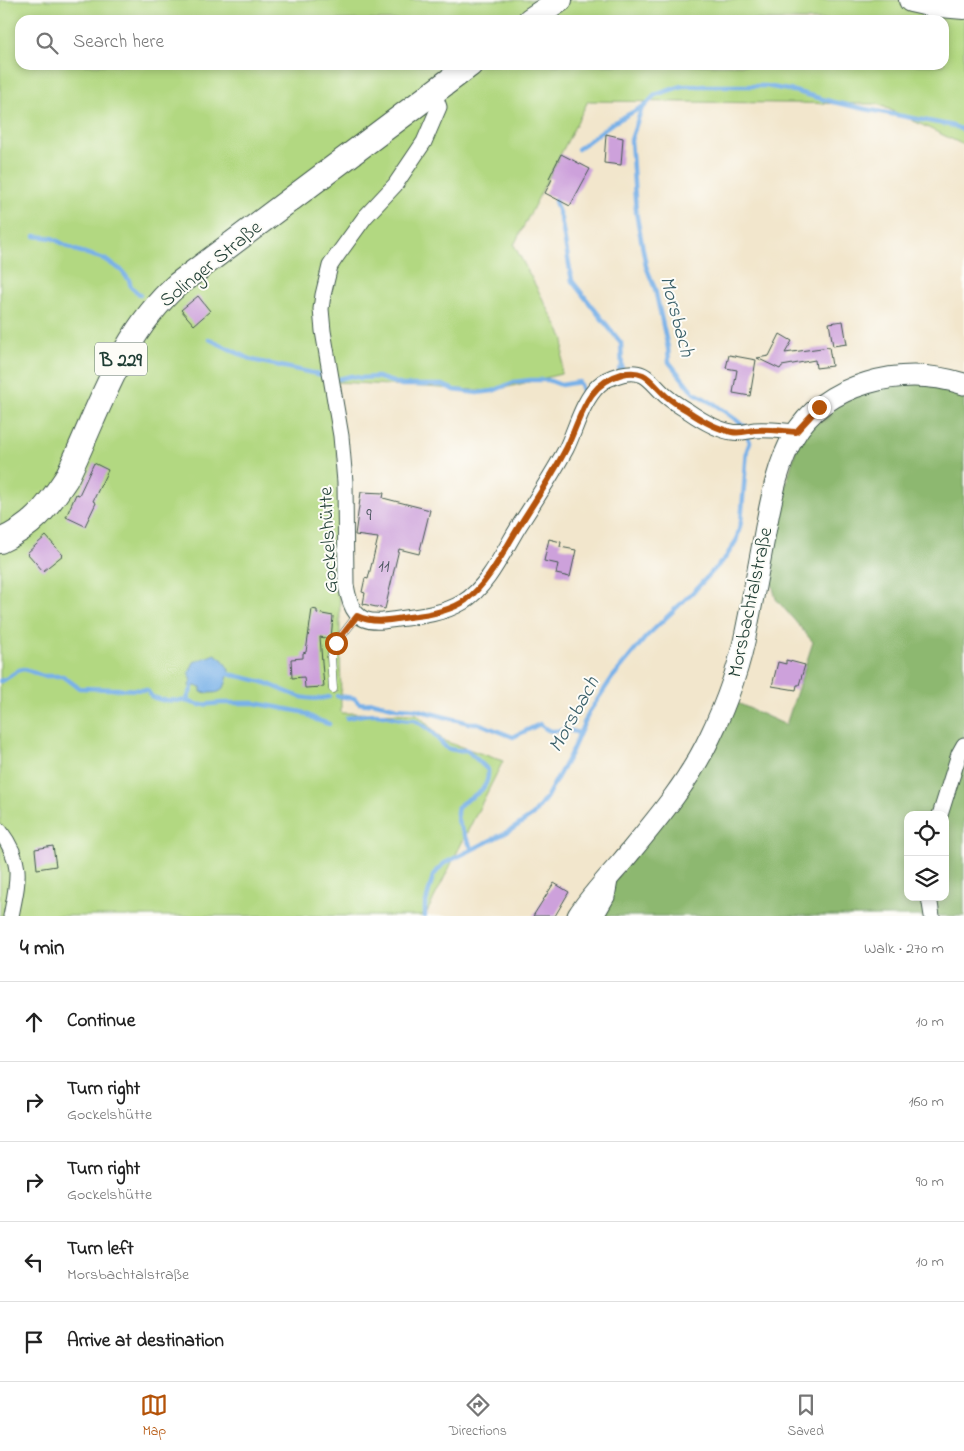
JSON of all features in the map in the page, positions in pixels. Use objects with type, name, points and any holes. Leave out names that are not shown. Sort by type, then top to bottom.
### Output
[{"type":"main road","points":[[538,15],[560,0]]},
{"type":"main road","points":[[911,0],[929,4],[964,6]]},
{"type":"main road","name":"Solinger Straße","points":[[0,541],[25,528],[57,493],[74,464],[116,368],[130,341],[152,309],[164,296],[463,70]]},
{"type":"main road","name":"Morsbachtalstraße","points":[[578,916],[661,815],[709,740],[735,675],[744,643],[774,486],[782,458],[796,432],[808,417],[829,399],[851,388],[872,381],[910,375],[941,378],[964,384]]},
{"type":"street","name":"Gockelshütte","points":[[434,92],[439,107],[424,142],[395,185],[366,217],[330,266],[323,295],[321,309],[323,331],[342,446],[345,482],[346,585],[348,598],[357,616],[376,622],[416,617],[455,606],[474,593],[491,572],[545,485],[566,448],[589,398],[600,384],[609,379],[623,374],[639,373],[647,376],[667,397],[688,412],[731,432],[796,432]]},
{"type":"street","points":[[941,811],[959,754],[964,745]]},
{"type":"street","points":[[0,831],[14,854],[17,868],[17,886],[10,916]]},
{"type":"street","points":[[596,916],[607,896],[612,874]]},
{"type":"street","points":[[930,901],[932,916]]},
{"type":"lane","points":[[333,689],[331,657],[336,643],[357,616]]},
{"type":"green space","points":[[0,0],[964,0],[964,145],[878,104],[588,101],[514,245],[564,339],[561,374],[492,391],[337,382],[341,713],[417,714],[444,741],[503,761],[425,916],[0,916]]},
{"type":"green space","points":[[922,383],[964,396],[964,916],[592,916],[731,700],[786,725],[813,642],[776,599],[765,558],[797,446],[813,420],[866,389]]},
{"type":"water","points":[[215,654],[223,660],[229,670],[222,690],[214,693],[201,692],[201,687],[195,686],[192,688],[189,686],[191,681],[189,673],[194,662]]},
{"type":"building","points":[[606,134],[623,138],[621,165],[604,163]]},
{"type":"building","points":[[561,154],[590,169],[570,206],[545,193],[552,179],[549,178]]},
{"type":"building","points":[[198,296],[210,311],[194,325],[181,310]]},
{"type":"building","points":[[843,321],[847,344],[833,346],[829,323]]},
{"type":"building","points":[[780,334],[792,341],[785,353],[829,347],[832,366],[816,368],[815,360],[782,366],[780,369],[757,358],[769,356]]},
{"type":"building","points":[[729,355],[756,360],[750,396],[733,393],[737,370],[726,368]]},
{"type":"building","points":[[94,463],[108,470],[93,501],[96,503],[85,526],[66,517],[76,494],[79,495]]},
{"type":"building","points":[[361,492],[384,493],[383,498],[430,510],[419,554],[399,549],[385,609],[363,604],[365,593],[362,592],[365,578],[368,579],[378,538],[355,535]]},
{"type":"building","points":[[46,536],[63,555],[43,571],[27,553]]},
{"type":"building","points":[[549,539],[561,542],[560,547],[576,550],[570,577],[556,574],[558,564],[544,561]]},
{"type":"building","points":[[312,609],[317,610],[317,613],[333,616],[331,639],[320,637],[324,687],[305,688],[304,677],[292,678],[291,659],[303,658],[303,653],[306,652]]},
{"type":"building","points":[[786,660],[805,665],[796,690],[772,686],[778,662],[786,664]]},
{"type":"building","points":[[53,846],[56,866],[37,869],[35,849]]},
{"type":"building","points":[[554,883],[569,892],[555,916],[533,916]]},
{"type":"waterway","name":"Morsbach","points":[[746,427],[717,406],[693,392],[669,362],[668,348],[655,289],[646,266],[636,212],[631,140],[641,110],[655,95],[682,86],[766,86],[865,109],[949,125],[964,130]]},
{"type":"waterway","points":[[578,149],[611,124],[644,106]]},
{"type":"waterway","points":[[555,201],[561,219],[572,281],[621,343],[622,369],[619,369]]},
{"type":"waterway","points":[[35,236],[52,238],[75,250],[104,259],[121,270],[129,280],[131,287],[140,295]]},
{"type":"waterway","points":[[209,339],[252,360],[322,375]]},
{"type":"waterway","points":[[339,379],[351,376],[361,378],[377,377],[402,385],[443,385],[454,390],[477,393],[493,391],[514,382],[548,380],[561,385],[579,382],[583,393],[586,390]]},
{"type":"waterway","name":"Morsbach","points":[[425,916],[425,906],[433,876],[443,864],[511,830],[533,815],[546,798],[570,755],[589,712],[612,678],[646,637],[726,557],[736,541],[741,522],[747,450],[750,442],[747,435]]},
{"type":"waterway","points":[[0,681],[24,669],[43,676],[63,676],[79,688],[147,690],[152,697],[162,700],[186,701],[200,705],[255,703],[302,712],[329,724]]},
{"type":"waterway","points":[[228,674],[266,683],[304,698],[329,697]]},
{"type":"waterway","points":[[186,701],[192,688]]},
{"type":"waterway","points":[[337,696],[354,698],[359,703],[366,704],[372,702],[397,708],[414,709],[469,723],[478,723],[513,737],[540,724],[551,731],[569,730],[579,733]]},
{"type":"waterway","points":[[347,718],[379,714],[415,720],[432,732],[444,746],[455,750],[467,750],[488,770],[484,787],[463,803],[457,812],[460,826],[472,849]]},
{"type":"route","points":[[336,643],[357,616],[376,622],[416,617],[455,606],[465,601],[474,593],[484,583],[545,485],[566,448],[589,398],[600,384],[609,379],[633,373],[647,376],[667,397],[688,412],[731,432],[741,433],[754,430],[796,432],[819,407]]}]
